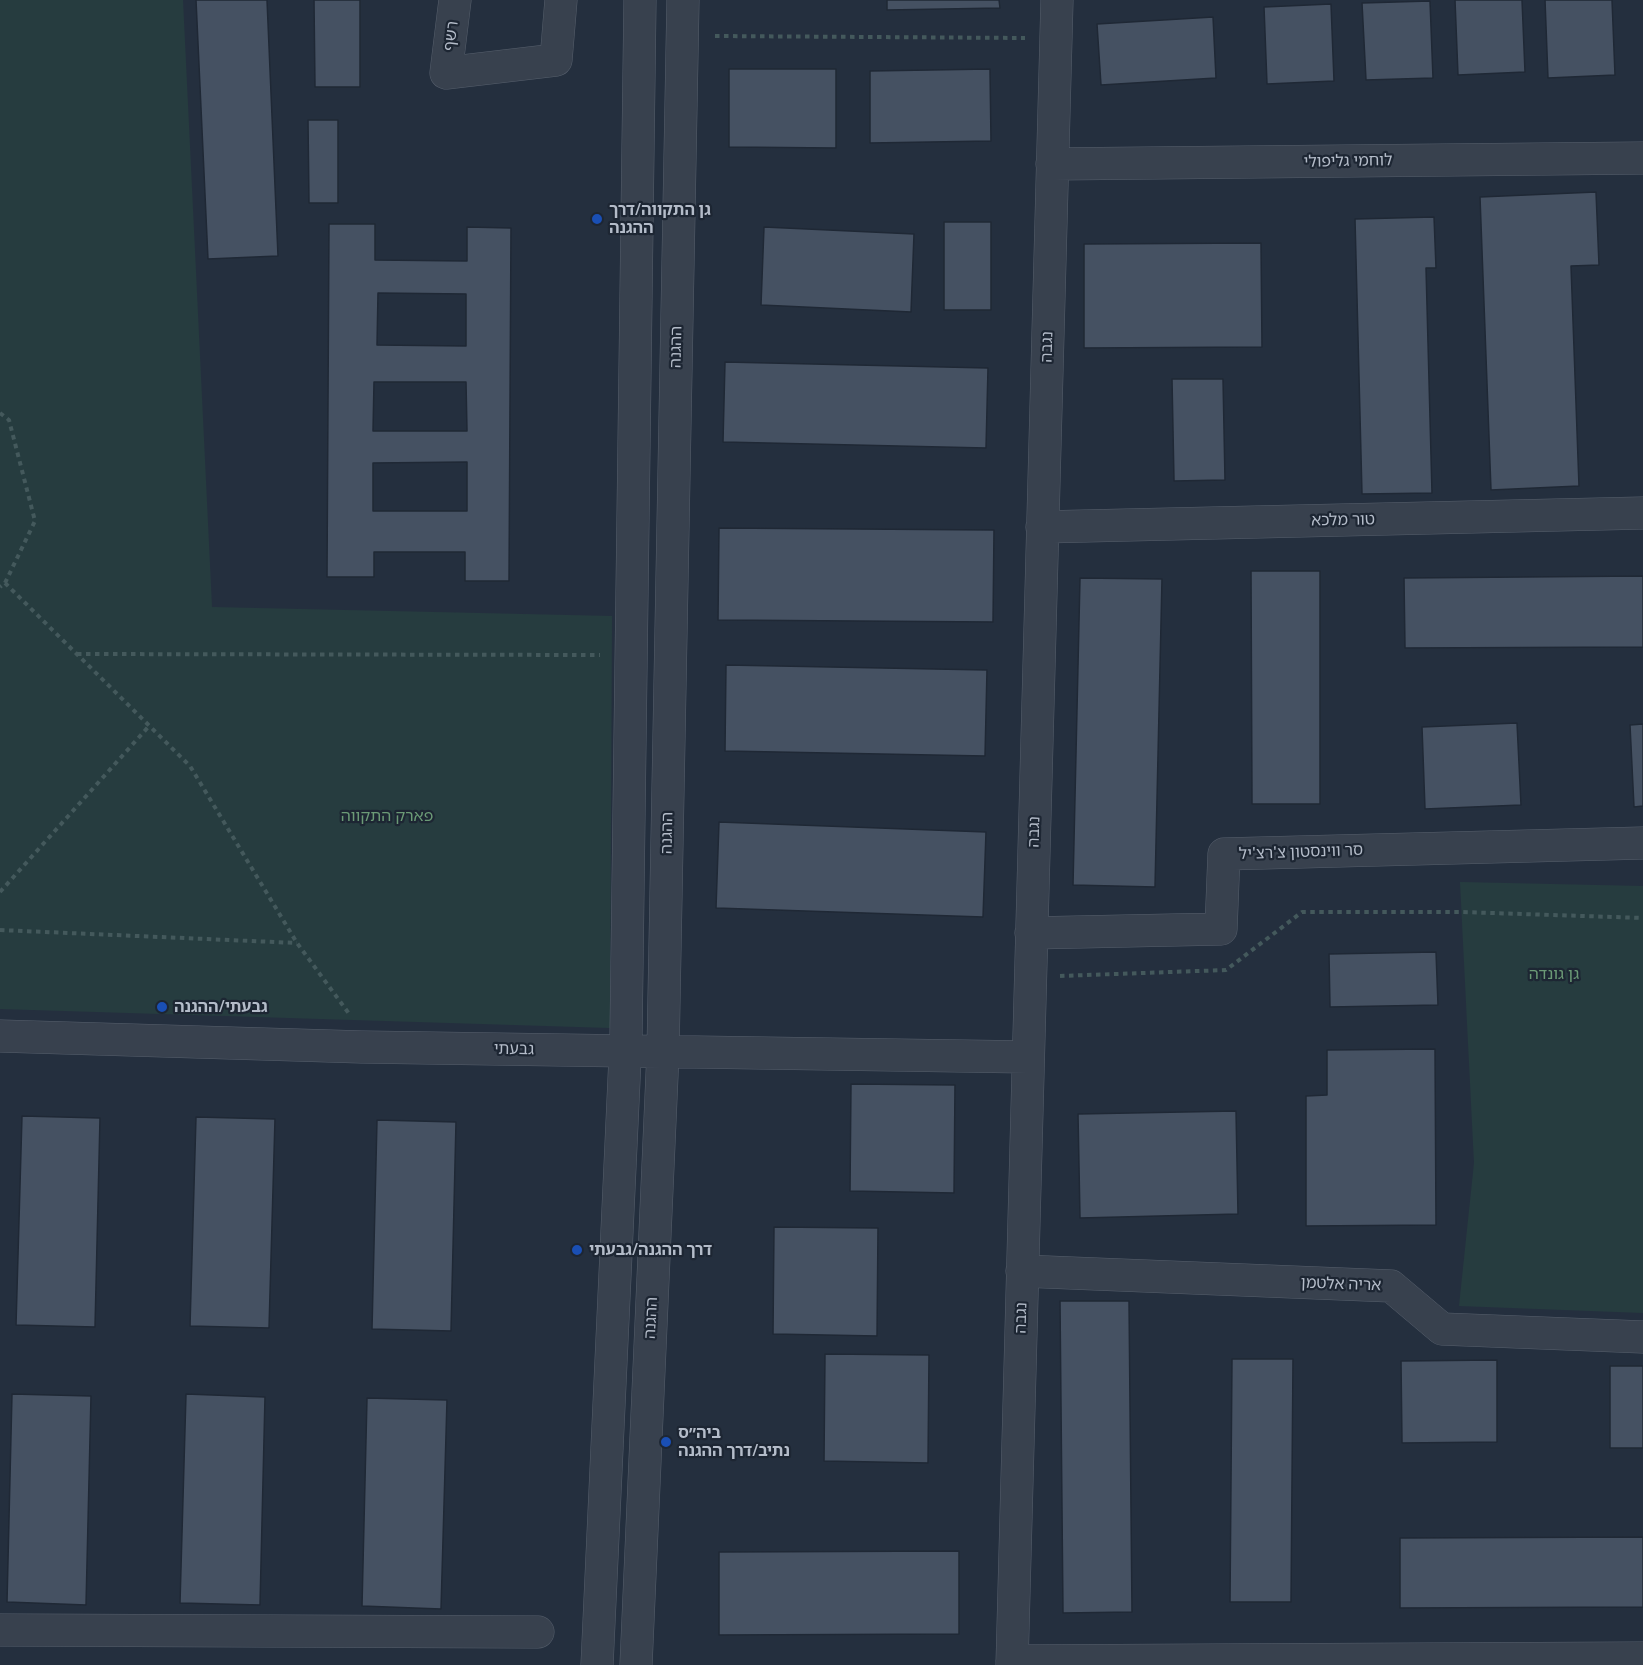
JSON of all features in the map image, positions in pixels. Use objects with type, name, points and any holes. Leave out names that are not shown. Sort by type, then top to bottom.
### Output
[{"type":"street","name":"רשף","points":[[455,0],[446,73],[556,60],[561,0]]},
{"type":"street","points":[[597,1665],[625,1051],[640,0]]},
{"type":"street","name":"ההגנה","points":[[636,1665],[663,1052],[683,0]]},
{"type":"street","name":"נגבה","points":[[1012,1663],[1057,0]]},
{"type":"street","name":"לוחמי גליפולי","points":[[1052,164],[1643,158]]},
{"type":"street","name":"טור מלכא","points":[[1042,527],[1643,513]]},
{"type":"street","name":"סר ווינסטון צ'רצ'יל","points":[[1031,933],[1221,929],[1224,854],[1643,843]]},
{"type":"street","name":"גבעתי","points":[[0,1036],[362,1047],[1028,1057]]},
{"type":"street","name":"אריה אלטמן","points":[[1022,1271],[1392,1286],[1442,1329],[1643,1337]]},
{"type":"street","points":[[0,1630],[538,1632]]},
{"type":"street","points":[[1012,1663],[1643,1658]]},
{"type":"path","points":[[682,36],[1056,38]]},
{"type":"path","points":[[0,413],[9,420],[35,521],[5,583],[0,587]]},
{"type":"path","points":[[5,583],[190,766],[297,943],[362,1031],[362,1047]]},
{"type":"path","points":[[77,654],[631,655]]},
{"type":"path","points":[[0,892],[150,726]]},
{"type":"path","points":[[1030,977],[1226,970],[1302,912],[1461,912],[1643,918]]},
{"type":"path","points":[[0,930],[297,943]]},
{"type":"green space","name":"פארק התקווה","points":[[0,0],[183,0],[212,607],[612,616],[610,1028],[0,1009]]},
{"type":"green space","name":"גן גונדה","points":[[1460,882],[1643,886],[1643,1313],[1459,1306],[1474,1163]]},
{"type":"building","points":[[196,0],[267,0],[278,256],[208,259]]},
{"type":"building","points":[[314,0],[360,0],[360,87],[315,87]]},
{"type":"building","points":[[887,0],[999,0],[1000,8],[887,10]]},
{"type":"building","points":[[1455,0],[1522,0],[1525,72],[1458,75]]},
{"type":"building","points":[[1545,0],[1612,0],[1615,75],[1548,78]]},
{"type":"building","points":[[1430,1],[1433,78],[1366,80],[1362,3]]},
{"type":"building","points":[[1331,4],[1334,81],[1267,84],[1264,7]]},
{"type":"building","points":[[1213,17],[1216,78],[1101,85],[1097,24]]},
{"type":"building","points":[[729,69],[836,69],[836,148],[729,147]]},
{"type":"building","points":[[990,69],[991,141],[870,143],[870,71]]},
{"type":"building","points":[[308,120],[338,120],[338,203],[309,203]]},
{"type":"building","points":[[1596,192],[1599,265],[1571,266],[1579,486],[1491,490],[1480,197]]},
{"type":"building","points":[[1434,217],[1436,268],[1426,268],[1432,493],[1362,494],[1355,219]]},
{"type":"building","points":[[944,222],[991,222],[991,310],[944,310]]},
{"type":"building","points":[[329,224],[375,224],[375,260],[467,261],[467,227],[511,228],[509,581],[465,581],[465,552],[374,552],[374,577],[327,577]],"holes":[[[378,293],[466,294],[466,346],[377,345]],[[374,382],[466,382],[467,431],[373,431]],[[467,462],[467,511],[373,511],[373,463]]]},
{"type":"building","points":[[764,227],[914,234],[911,312],[761,305]]},
{"type":"building","points":[[1261,243],[1262,347],[1084,348],[1084,244]]},
{"type":"building","points":[[725,362],[988,368],[986,448],[723,442]]},
{"type":"building","points":[[1172,379],[1223,379],[1225,480],[1174,481]]},
{"type":"building","points":[[719,528],[994,530],[993,622],[718,620]]},
{"type":"building","points":[[1251,571],[1320,571],[1320,804],[1252,804]]},
{"type":"building","points":[[1643,576],[1643,647],[1405,648],[1404,578]]},
{"type":"building","points":[[1080,578],[1162,579],[1155,887],[1073,885]]},
{"type":"building","points":[[726,665],[987,670],[985,756],[725,751]]},
{"type":"building","points":[[1517,723],[1521,805],[1425,809],[1422,727]]},
{"type":"building","points":[[1643,724],[1643,806],[1634,807],[1630,725]]},
{"type":"building","points":[[719,822],[986,832],[983,917],[716,908]]},
{"type":"building","points":[[1436,952],[1438,1005],[1330,1007],[1329,954]]},
{"type":"building","points":[[1435,1049],[1436,1225],[1306,1226],[1306,1096],[1327,1095],[1327,1050]]},
{"type":"building","points":[[851,1084],[955,1085],[954,1193],[850,1191]]},
{"type":"building","points":[[1236,1111],[1238,1214],[1080,1218],[1078,1114]]},
{"type":"building","points":[[22,1116],[100,1118],[95,1327],[16,1325]]},
{"type":"building","points":[[196,1117],[275,1119],[269,1328],[190,1326]]},
{"type":"building","points":[[377,1120],[456,1122],[451,1331],[372,1329]]},
{"type":"building","points":[[774,1227],[878,1228],[877,1336],[773,1334]]},
{"type":"building","points":[[1060,1301],[1129,1301],[1132,1612],[1063,1613]]},
{"type":"building","points":[[825,1354],[929,1355],[928,1463],[824,1461]]},
{"type":"building","points":[[1232,1359],[1293,1359],[1291,1602],[1230,1602]]},
{"type":"building","points":[[1497,1360],[1497,1442],[1402,1443],[1401,1361]]},
{"type":"building","points":[[1610,1366],[1643,1366],[1643,1448],[1610,1448]]},
{"type":"building","points":[[12,1394],[91,1396],[86,1605],[7,1602]]},
{"type":"building","points":[[186,1394],[265,1397],[260,1605],[180,1603]]},
{"type":"building","points":[[367,1398],[447,1400],[441,1609],[362,1606]]},
{"type":"building","points":[[1643,1537],[1643,1607],[1400,1608],[1400,1538]]},
{"type":"building","points":[[959,1551],[959,1634],[719,1635],[719,1552]]},
{"type":"place","name":"גן התקווה/דרך ההגנה","points":[[597,219]]},
{"type":"place","name":"גבעתי/ההגנה","points":[[162,1007]]},
{"type":"place","name":"דרך ההגנה/גבעתי","points":[[577,1250]]},
{"type":"place","name":"ביה״ס נתיב/דרך ההגנה","points":[[666,1442]]}]
